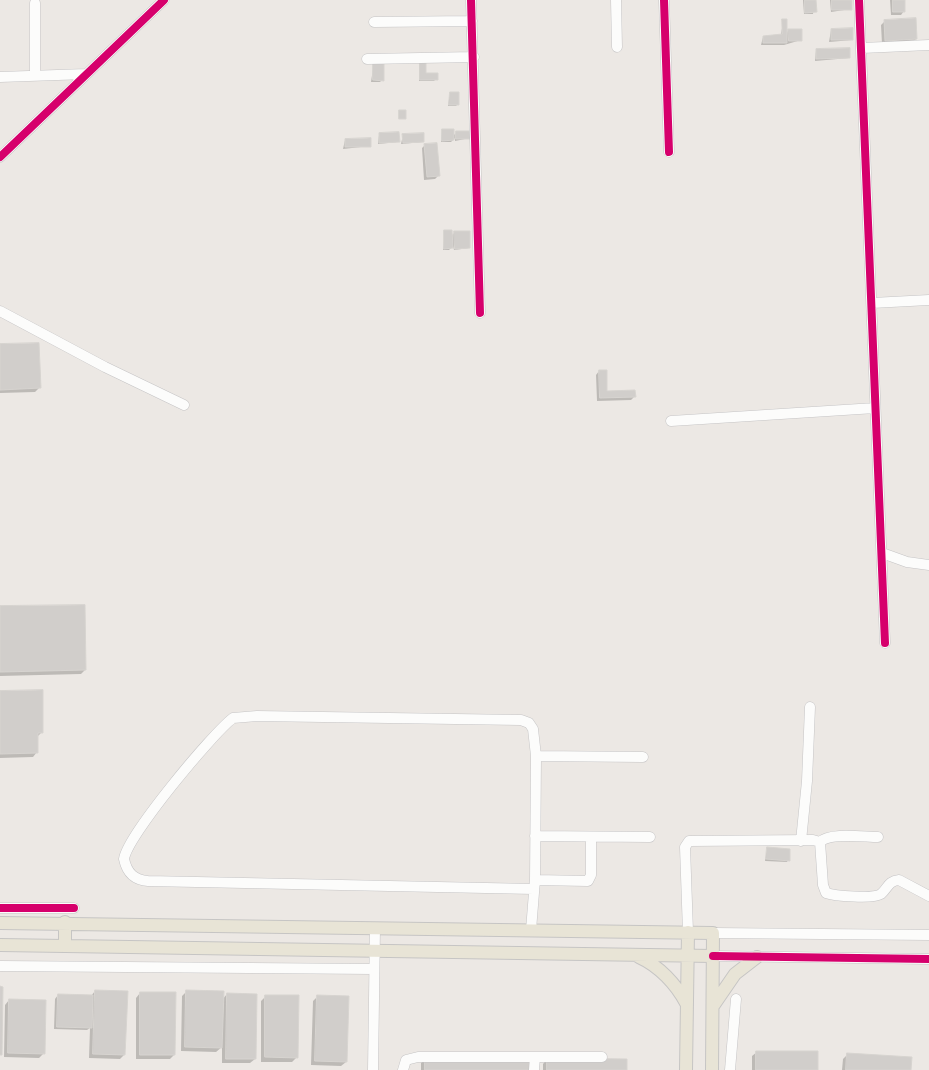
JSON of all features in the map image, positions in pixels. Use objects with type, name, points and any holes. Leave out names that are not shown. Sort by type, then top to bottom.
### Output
[{"type":"main road","points":[[0,923],[65,922],[713,932],[714,1067]]},
{"type":"main road","points":[[65,922],[65,946]]},
{"type":"main road","points":[[684,1068],[688,932]]},
{"type":"main road","points":[[0,945],[713,956]]},
{"type":"main road","points":[[632,955],[652,963],[680,991],[687,1005]]},
{"type":"main road","points":[[713,1006],[735,974],[757,956]]},
{"type":"street","points":[[0,157],[164,0]]},
{"type":"street","points":[[471,0],[480,313]]},
{"type":"street","points":[[616,0],[617,47]]},
{"type":"street","points":[[664,0],[669,152]]},
{"type":"street","points":[[859,0],[885,643]]},
{"type":"street","points":[[35,3],[35,75]]},
{"type":"street","points":[[374,22],[472,21]]},
{"type":"street","points":[[862,48],[929,46]]},
{"type":"street","points":[[367,59],[474,57]]},
{"type":"street","points":[[0,76],[86,74]]},
{"type":"street","points":[[872,303],[929,300]]},
{"type":"street","points":[[0,311],[105,367],[184,405]]},
{"type":"street","points":[[671,420],[875,408]]},
{"type":"street","points":[[882,553],[907,562],[929,565]]},
{"type":"street","points":[[801,841],[807,781],[810,707]]},
{"type":"street","points":[[531,930],[534,885],[536,756],[533,730],[528,723],[521,720],[236,717],[228,722],[177,778],[129,846],[124,859],[132,876],[148,881],[534,885],[588,881],[591,876],[591,837]]},
{"type":"street","points":[[536,756],[643,757]]},
{"type":"street","points":[[535,836],[650,838]]},
{"type":"street","points":[[878,837],[833,836],[823,838],[820,842],[823,889],[826,893],[833,895],[874,896],[882,893],[889,883],[898,880],[929,896]]},
{"type":"street","points":[[688,932],[684,847],[688,841],[820,842]]},
{"type":"street","points":[[0,908],[74,908]]},
{"type":"street","points":[[373,1070],[375,928]]},
{"type":"street","points":[[713,932],[929,935]]},
{"type":"street","points":[[713,956],[929,959]]},
{"type":"street","points":[[0,966],[374,969]]},
{"type":"street","points":[[730,1070],[736,999]]},
{"type":"street","points":[[403,1070],[406,1060],[418,1056],[602,1058]]},
{"type":"street","points":[[534,1070],[535,1057]]},
{"type":"building","points":[[805,0],[816,0],[817,12],[805,13]]},
{"type":"building","points":[[832,0],[852,0],[852,10],[832,10]]},
{"type":"building","points":[[893,0],[905,0],[905,12],[893,12]]},
{"type":"building","points":[[916,18],[917,39],[885,41],[884,20]]},
{"type":"building","points":[[782,19],[787,19],[787,43],[763,43],[763,36],[782,34]]},
{"type":"building","points":[[853,28],[853,40],[831,40],[831,29]]},
{"type":"building","points":[[788,29],[802,29],[802,41],[789,41]]},
{"type":"building","points":[[850,48],[850,58],[816,59],[816,49]]},
{"type":"building","points":[[420,59],[426,59],[426,73],[438,73],[438,80],[420,80]]},
{"type":"building","points":[[373,60],[384,60],[384,81],[373,80]]},
{"type":"building","points":[[450,92],[459,92],[459,105],[449,105]]},
{"type":"building","points":[[399,110],[406,110],[406,119],[399,119]]},
{"type":"building","points":[[442,129],[454,129],[454,140],[442,141]]},
{"type":"building","points":[[456,131],[471,131],[471,139],[456,139]]},
{"type":"building","points":[[399,132],[400,142],[379,143],[379,133]]},
{"type":"building","points":[[424,133],[424,142],[403,143],[402,134]]},
{"type":"building","points":[[371,138],[371,147],[345,147],[345,139]]},
{"type":"building","points":[[437,143],[440,176],[427,177],[424,144]]},
{"type":"building","points":[[444,230],[452,230],[453,248],[444,249]]},
{"type":"building","points":[[454,231],[470,231],[470,248],[455,249]]},
{"type":"building","points":[[39,343],[41,388],[0,390],[0,344]]},
{"type":"building","points":[[599,370],[607,370],[607,391],[635,390],[636,397],[600,398]]},
{"type":"building","points":[[85,605],[86,670],[0,672],[0,606]]},
{"type":"building","points":[[43,690],[43,733],[38,733],[38,753],[0,754],[0,691]]},
{"type":"building","points":[[767,847],[790,849],[790,861],[766,859]]},
{"type":"building","points":[[0,986],[3,987],[2,1055],[0,1055]]},
{"type":"building","points":[[95,990],[128,991],[125,1055],[93,1054]]},
{"type":"building","points":[[186,990],[224,991],[222,1048],[185,1047]]},
{"type":"building","points":[[140,992],[176,992],[175,1055],[140,1055]]},
{"type":"building","points":[[227,993],[257,994],[256,1059],[226,1059]]},
{"type":"building","points":[[58,994],[93,995],[92,1028],[57,1027]]},
{"type":"building","points":[[265,995],[299,995],[298,1058],[265,1057]]},
{"type":"building","points":[[317,995],[349,996],[347,1062],[315,1061]]},
{"type":"building","points":[[9,999],[46,1000],[45,1054],[8,1053]]},
{"type":"building","points":[[756,1051],[818,1051],[818,1070],[756,1070]]},
{"type":"building","points":[[847,1053],[912,1057],[911,1070],[846,1070]]},
{"type":"building","points":[[425,1057],[530,1060],[530,1070],[425,1070]]},
{"type":"building","points":[[547,1058],[627,1059],[627,1070],[547,1070]]},
{"type":"cycle path","points":[[0,157],[164,0]]},
{"type":"cycle path","points":[[471,0],[480,313]]},
{"type":"cycle path","points":[[664,0],[669,152]]},
{"type":"cycle path","points":[[859,0],[885,643]]},
{"type":"cycle path","points":[[0,908],[74,908]]},
{"type":"cycle path","points":[[713,956],[929,959]]}]
